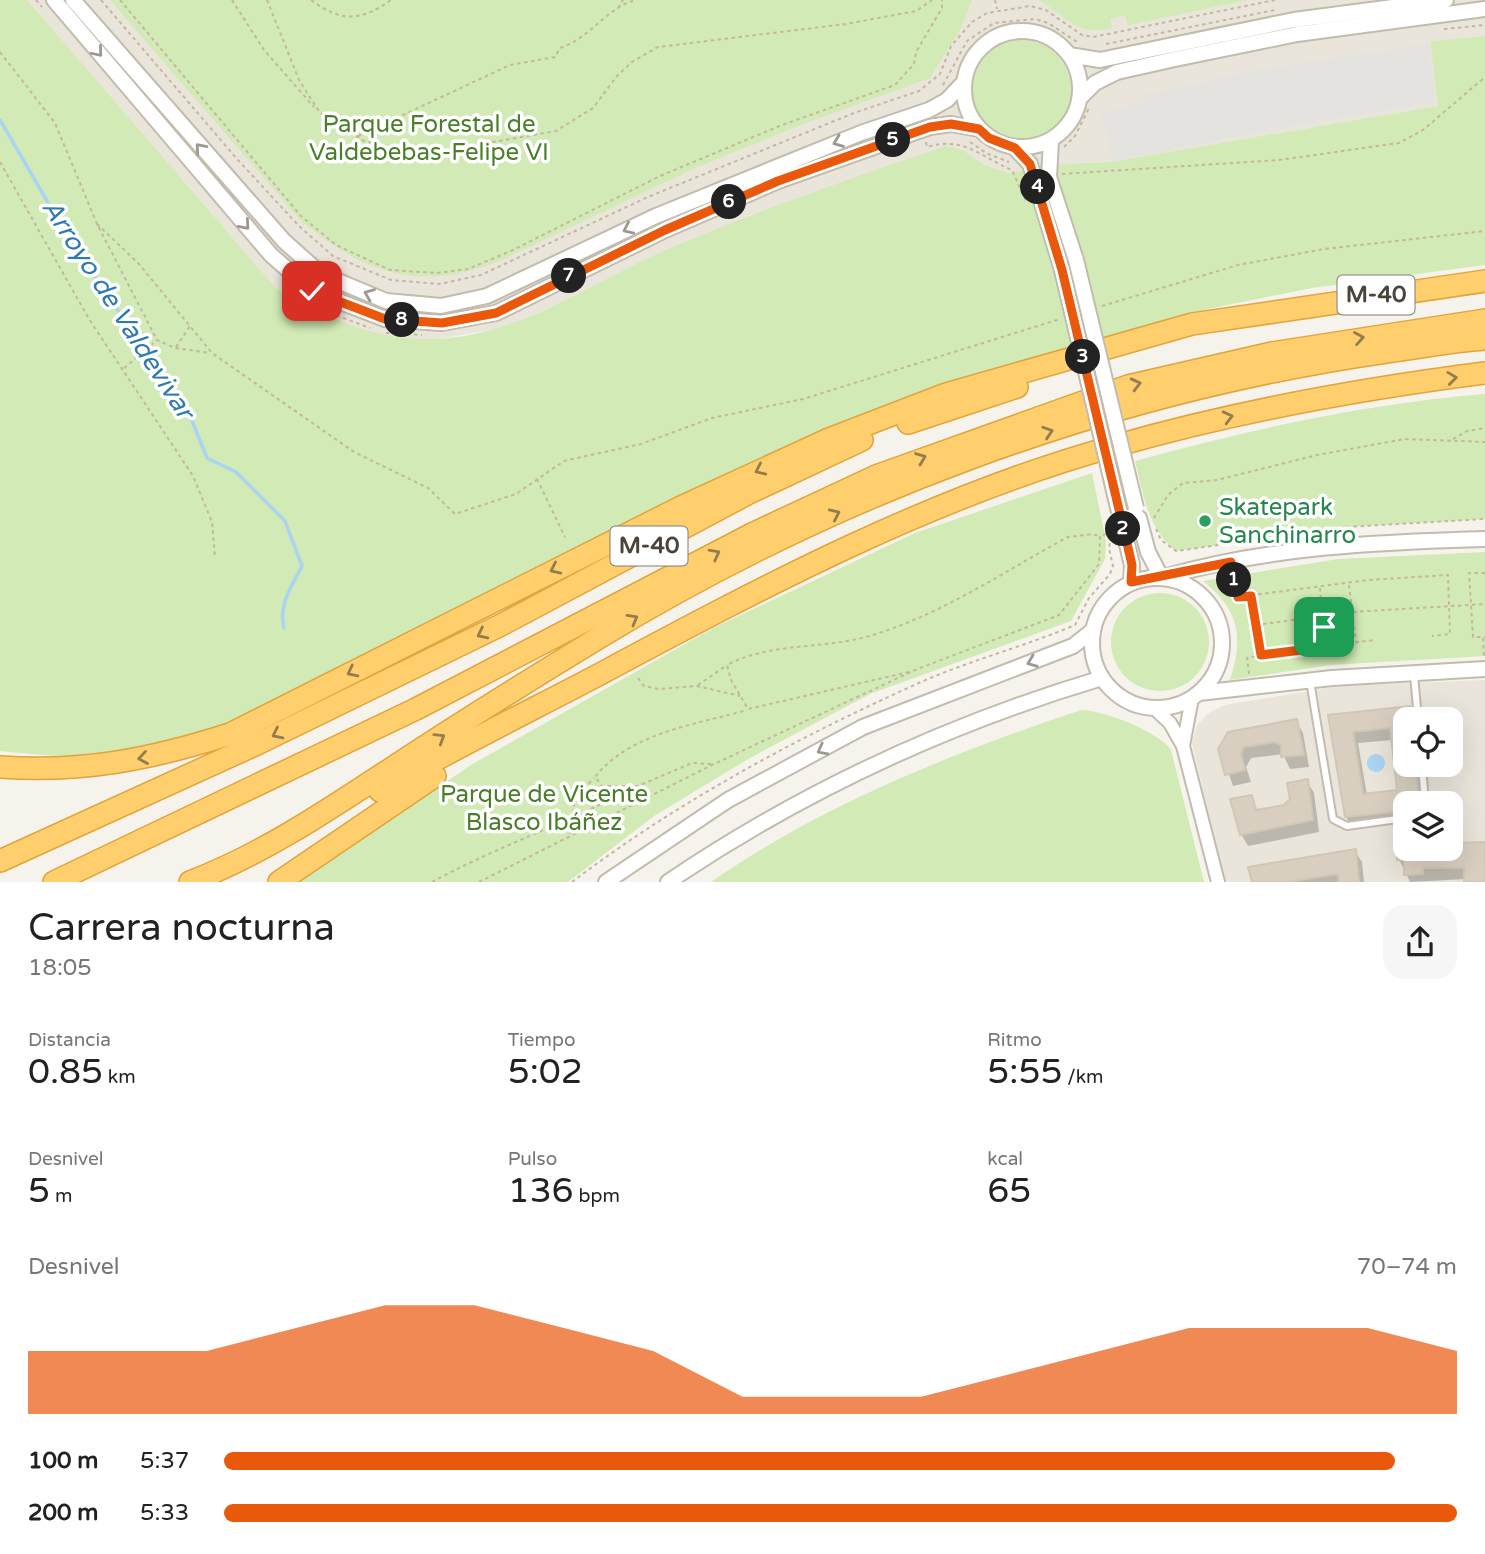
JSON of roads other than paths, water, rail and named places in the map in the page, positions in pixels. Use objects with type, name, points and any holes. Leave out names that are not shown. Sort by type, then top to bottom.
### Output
[{"type":"highway","name":"M-40","points":[[0,860],[170,786],[489,631],[749,493],[880,432],[1117,355],[1268,314],[1354,298],[1485,281]]},
{"type":"highway","points":[[0,767],[38,770],[100,765],[164,755],[230,734],[681,507],[862,426],[946,394],[1192,324],[1268,314]]},
{"type":"highway","name":"M-40","points":[[54,882],[505,665],[754,533],[876,476],[957,444],[1128,386],[1206,367],[1378,334],[1485,320]]},
{"type":"highway","points":[[190,882],[226,868],[293,834],[398,764],[634,618],[699,581],[848,508],[951,467],[1135,403],[1333,360],[1485,339]]},
{"type":"highway","points":[[200,882],[257,862],[492,729],[705,617],[864,540],[942,506],[1113,446],[1238,414],[1382,386],[1485,373]]},
{"type":"highway","points":[[279,882],[422,783],[600,674]]},
{"type":"highway","points":[[88,882],[214,819],[305,763]]},
{"type":"highway","points":[[0,853],[54,836]]},
{"type":"street","points":[[73,0],[284,241],[321,274],[386,301],[441,306],[487,296],[656,216],[848,138],[929,110],[947,100],[964,82]]},
{"type":"street","points":[[1069,55],[1100,60],[1294,20],[1446,0]]},
{"type":"street","points":[[49,5],[271,255],[312,291],[385,319],[442,323],[496,313],[665,230],[778,181],[930,127],[951,124],[979,129]]},
{"type":"street","points":[[1183,746],[1195,696],[1210,681],[1220,657],[1221,632],[1216,615],[1194,589],[1162,577],[1148,552],[1144,516],[1076,260],[1049,177],[1056,145],[1095,83],[1117,72],[1297,34],[1485,9]]},
{"type":"street","points":[[1056,145],[1015,148],[989,138],[979,129],[969,115],[964,82],[968,65],[978,50],[991,39],[1007,32],[1042,34],[1057,43],[1069,55],[1086,100]]},
{"type":"street","points":[[1015,148],[1030,164],[1062,270],[1118,523],[1132,565],[1131,582]]},
{"type":"street","points":[[1485,539],[1392,542],[1231,562],[1131,582],[1105,602],[1092,631],[1091,648],[1102,678],[1124,699],[1154,708],[1174,706],[1195,696],[1310,681],[1485,669]]},
{"type":"street","points":[[606,882],[728,800],[863,727],[1073,646],[1092,631]]},
{"type":"street","points":[[668,882],[741,833],[877,762],[1027,702],[1102,678]]},
{"type":"street","points":[[1154,708],[1170,723],[1183,746],[1218,882]]},
{"type":"lane","points":[[1413,673],[1417,707]]},
{"type":"lane","points":[[1310,681],[1334,819],[1347,826],[1393,820]]},
{"type":"water","points":[[1372,754],[1380,754],[1385,763],[1383,770],[1372,772],[1367,767],[1367,759]]},
{"type":"waterway","name":"Arroyo de Valdevivar","points":[[0,120],[72,244],[188,411],[207,458],[236,472],[285,521],[302,566],[284,603],[284,628]]},
{"type":"place","name":"Skatepark Sanchinarro","points":[[1205,521]]},
{"type":"park label","name":"Parque Forestal de Valdebebas-Felipe VI","points":[[429,138]]},
{"type":"park label","name":"Parque de Vicente Blasco Ibáñez","points":[[544,808]]}]
